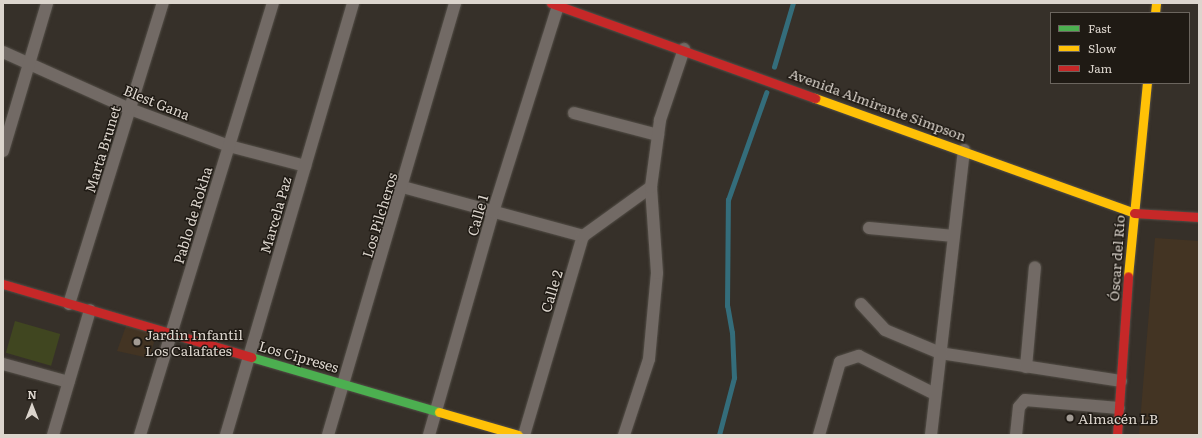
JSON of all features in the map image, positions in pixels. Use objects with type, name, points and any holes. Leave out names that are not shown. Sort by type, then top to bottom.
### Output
[{"type":"street","points":[[3,151],[47,3]]},
{"type":"street","name":"Marta Brunet","points":[[70,304],[163,3]]},
{"type":"street","name":"Pablo de Rokha","points":[[140,435],[273,3]]},
{"type":"street","name":"Marcela Paz","points":[[226,435],[353,3]]},
{"type":"street","name":"Los Pilcheros","points":[[328,435],[403,188],[455,3]]},
{"type":"street","name":"Avenida Almirante Simpson","points":[[554,4],[684,49],[1133,212],[1199,217]]},
{"type":"street","name":"Calle 1","points":[[430,435],[554,4]]},
{"type":"street","points":[[624,435],[649,359],[657,273],[651,187],[660,120],[684,49]]},
{"type":"street","name":"Blest Gana","points":[[3,52],[29,62],[130,109],[229,146],[305,166]]},
{"type":"street","name":"Óscar del Río","points":[[1117,435],[1133,212],[1148,84]]},
{"type":"street","points":[[574,113],[658,135]]},
{"type":"street","points":[[931,435],[964,150]]},
{"type":"street","points":[[403,188],[583,236],[651,187]]},
{"type":"street","points":[[869,228],[954,236]]},
{"type":"street","name":"Calle 2","points":[[524,435],[583,236]]},
{"type":"street","points":[[1026,367],[1035,268]]},
{"type":"street","name":"Los Cipreses","points":[[3,284],[518,435]]},
{"type":"street","points":[[861,304],[885,330],[940,353],[1121,381]]},
{"type":"street","points":[[53,435],[90,310]]},
{"type":"street","points":[[819,435],[840,362],[859,356],[935,394]]},
{"type":"street","points":[[3,364],[69,382]]},
{"type":"street","points":[[1016,435],[1019,407],[1025,400],[1119,408]]},
{"type":"shaded area","points":[[1155,238],[1199,241],[1199,435],[1139,435]]},
{"type":"shaded area","name":"Jardin Infantil Los Calafates","points":[[126,326],[157,333],[149,358],[117,351]]},
{"type":"green space","points":[[15,321],[60,334],[51,366],[6,353]]},
{"type":"waterway","points":[[774,67],[793,3]]},
{"type":"waterway","points":[[719,435],[734,378],[732,333],[727,306],[728,200],[766,93]]},
{"type":"traffic: fast","points":[[251,357],[439,412]]},
{"type":"traffic: slow","points":[[1155,12],[1156,3]]},
{"type":"traffic: slow","points":[[1128,276],[1147,84]]},
{"type":"traffic: slow","points":[[815,98],[1134,213]]},
{"type":"traffic: slow","points":[[439,412],[518,435]]},
{"type":"traffic: jam","points":[[551,3],[815,98]]},
{"type":"traffic: jam","points":[[1134,213],[1199,217]]},
{"type":"traffic: jam","points":[[1117,435],[1128,276]]},
{"type":"traffic: jam","points":[[3,284],[251,357]]},
{"type":"place","name":"Jardin Infantil Los Calafates","points":[[137,342]]},
{"type":"place","name":"Almacén LB","points":[[1070,418]]}]
